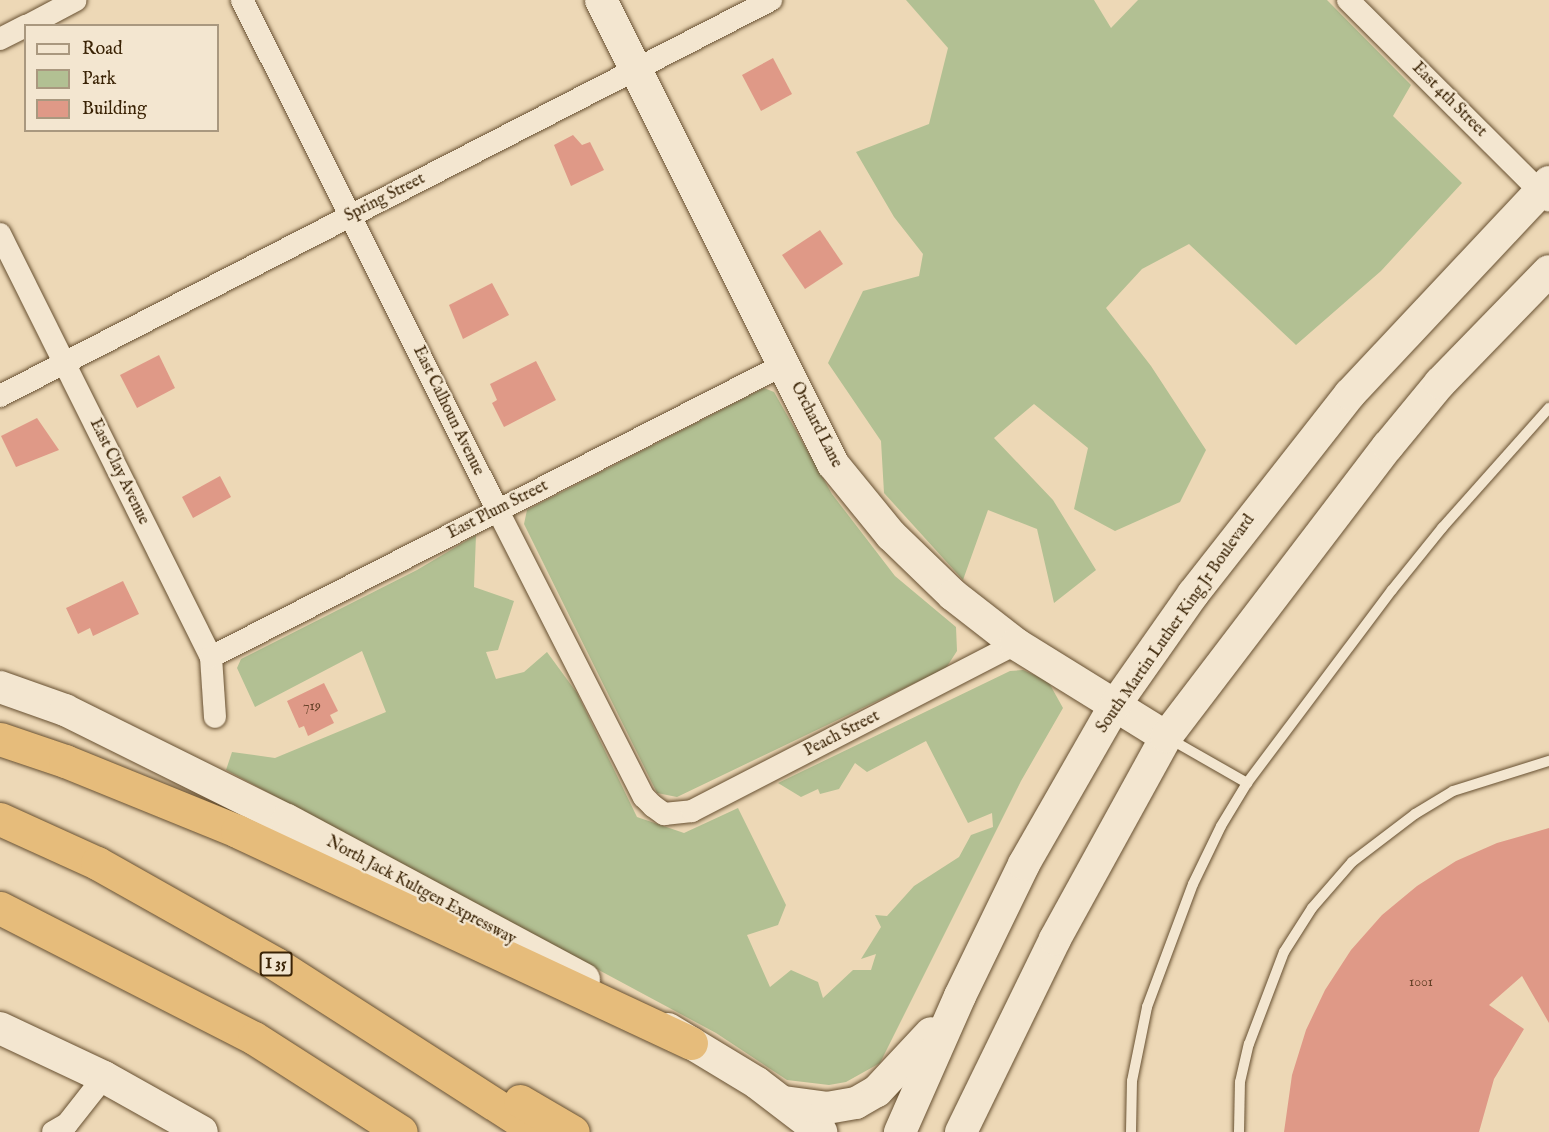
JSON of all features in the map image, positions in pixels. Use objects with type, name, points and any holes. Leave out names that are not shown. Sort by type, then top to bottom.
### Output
[{"type":"highway","points":[[0,739],[65,761],[237,831],[691,1043]]},
{"type":"highway","name":"I 35","points":[[0,819],[97,863],[276,964],[538,1132]]},
{"type":"highway","points":[[0,908],[254,1038],[401,1132]]},
{"type":"highway","points":[[276,964],[573,1132]]},
{"type":"main road","name":"Orchard Lane","points":[[601,0],[833,464],[884,526],[953,595],[1016,644],[1166,737]]},
{"type":"main road","name":"South Martin Luther King Jr Boulevard","points":[[900,1132],[960,996],[1024,864],[1115,705],[1193,594],[1350,394],[1546,191]]},
{"type":"main road","points":[[961,1132],[1055,939],[1166,737],[1388,446],[1440,384],[1549,271]]},
{"type":"main road","name":"North Jack Kultgen Expressway","points":[[0,687],[65,711],[286,820],[557,963],[723,1063],[787,1117],[821,1132]]},
{"type":"main road","points":[[787,1117],[856,1103],[877,1091],[903,1066],[960,996]]},
{"type":"main road","points":[[0,1028],[104,1077],[202,1132]]},
{"type":"street","points":[[30,24],[76,0]]},
{"type":"street","name":"East Calhoun Avenue","points":[[242,0],[644,797],[664,814]]},
{"type":"street","name":"Spring Street","points":[[0,396],[771,0]]},
{"type":"street","name":"East 4th Street","points":[[1348,0],[1546,191]]},
{"type":"street","points":[[0,39],[24,27]]},
{"type":"street","name":"East Clay Avenue","points":[[0,234],[211,657],[215,717]]},
{"type":"street","name":"East Plum Street","points":[[211,657],[785,364]]},
{"type":"street","name":"Peach Street","points":[[664,814],[692,811],[1016,644]]},
{"type":"street","points":[[53,1132],[68,1124],[104,1077]]},
{"type":"lane","points":[[1131,1132],[1132,1081],[1150,1000],[1193,884],[1247,783],[1434,537],[1549,408]]},
{"type":"lane","points":[[1166,737],[1247,783]]},
{"type":"lane","points":[[1239,1132],[1240,1082],[1252,1034],[1284,952],[1312,908],[1352,862],[1415,814],[1462,788],[1549,761]]},
{"type":"green space","points":[[906,0],[1094,0],[1111,28],[1138,0],[1327,0],[1411,85],[1393,116],[1462,183],[1381,271],[1296,345],[1189,244],[1142,269],[1106,308],[1151,366],[1206,450],[1180,502],[1115,531],[1074,509],[1088,448],[1034,404],[994,438],[1053,500],[1096,570],[1054,603],[1037,529],[988,510],[963,580],[884,493],[881,441],[828,363],[863,291],[919,276],[923,254],[894,217],[856,152],[929,124],[948,48]]},
{"type":"green space","points":[[764,388],[774,392],[832,494],[895,576],[956,627],[957,651],[946,668],[677,797],[657,793],[524,524],[527,510]]},
{"type":"green space","points":[[476,535],[474,587],[514,601],[498,650],[486,652],[496,679],[524,672],[547,652],[577,693],[637,817],[684,833],[738,808],[786,905],[778,925],[747,935],[770,987],[791,970],[818,982],[823,998],[853,970],[871,970],[876,954],[861,959],[881,927],[875,915],[887,916],[914,886],[959,857],[971,835],[993,827],[992,813],[968,823],[926,741],[867,772],[855,763],[839,789],[820,794],[818,789],[801,797],[778,783],[1010,671],[1023,670],[1048,681],[1063,708],[1021,781],[880,1063],[846,1082],[829,1085],[787,1080],[716,1033],[226,770],[232,752],[275,758],[386,712],[362,651],[255,707],[237,668],[241,659],[417,570]]},
{"type":"building","points":[[773,58],[792,94],[761,111],[742,75]]},
{"type":"building","points":[[573,135],[582,145],[590,142],[604,170],[571,186],[554,145]]},
{"type":"building","points":[[820,230],[843,264],[805,289],[782,255]]},
{"type":"building","points":[[492,283],[509,315],[463,339],[449,305]]},
{"type":"building","points":[[159,355],[175,388],[137,408],[120,375]]},
{"type":"building","points":[[536,361],[556,400],[504,427],[492,403],[497,400],[490,384]]},
{"type":"building","points":[[37,418],[59,450],[16,467],[1,436]]},
{"type":"building","points":[[220,476],[231,497],[193,518],[182,497]]},
{"type":"building","points":[[123,581],[139,614],[93,636],[90,628],[78,634],[66,608]]},
{"type":"building","points":[[324,683],[338,711],[330,715],[334,723],[308,736],[304,726],[299,728],[287,701]]},
{"type":"building","points":[[1549,828],[1549,1023],[1522,976],[1489,1005],[1524,1029],[1494,1079],[1479,1132],[1284,1132],[1292,1075],[1306,1030],[1325,990],[1351,950],[1382,915],[1417,886],[1456,861],[1497,843]]}]
